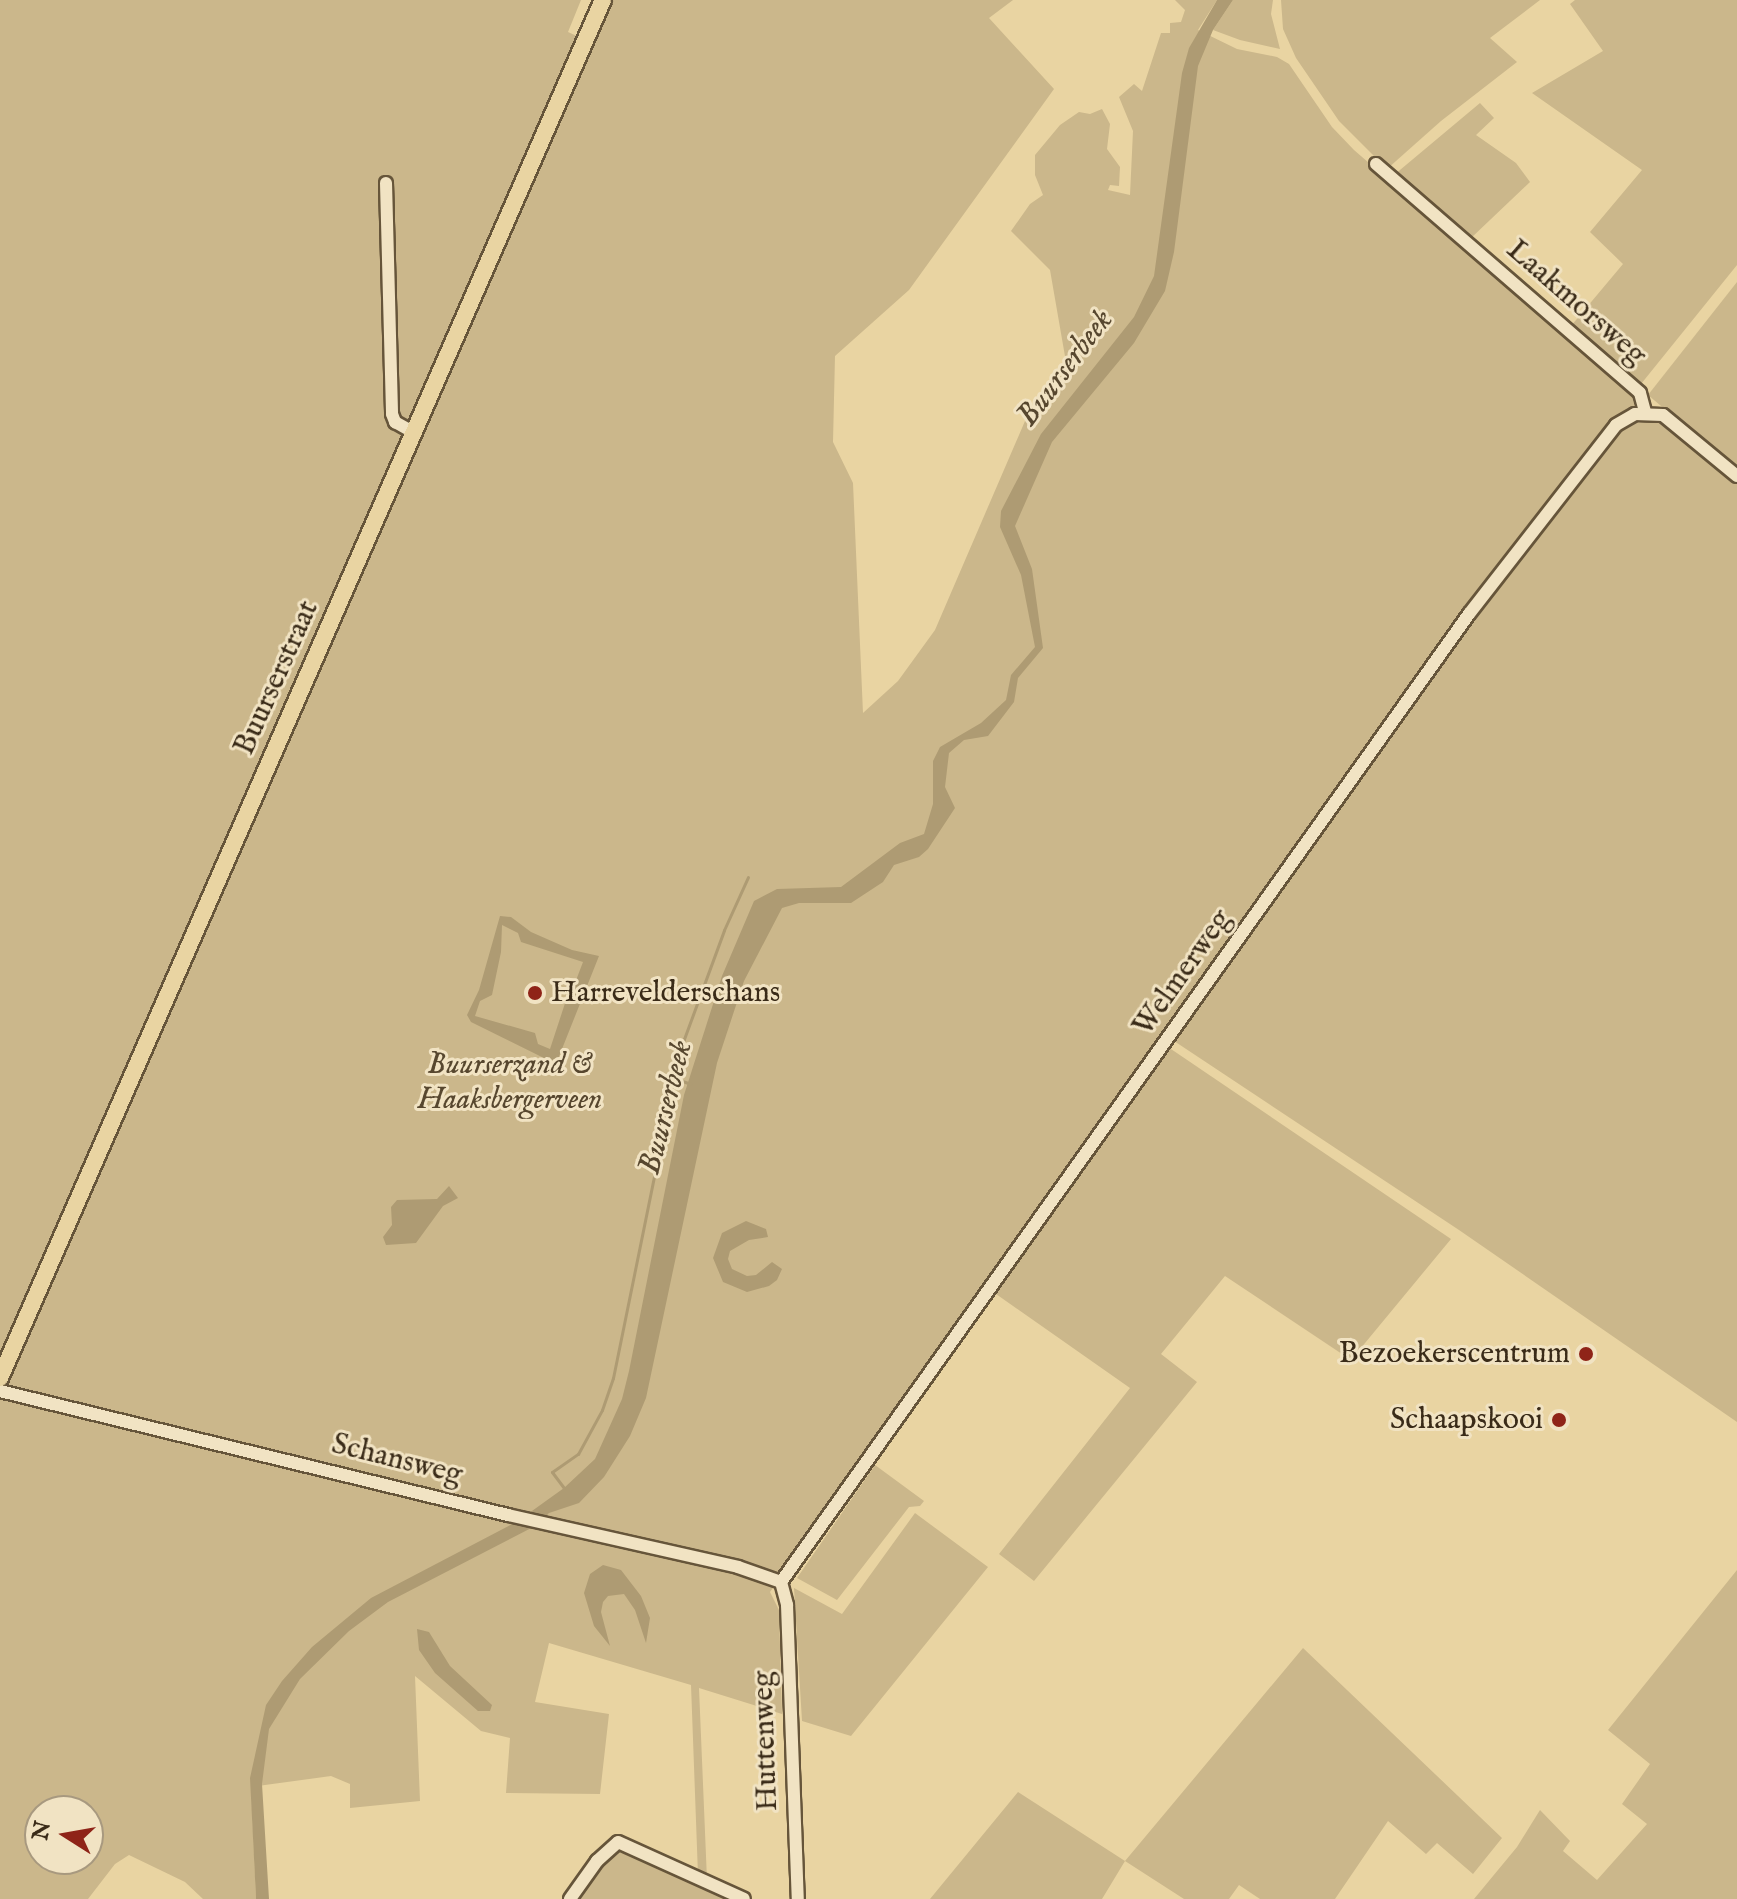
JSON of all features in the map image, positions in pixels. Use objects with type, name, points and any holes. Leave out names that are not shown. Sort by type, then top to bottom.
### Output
[{"type":"main road","name":"Buurserstraat","points":[[0,1378],[603,0]]},
{"type":"street","name":"Laakmorsweg","points":[[1376,164],[1640,393],[1645,412],[1672,419],[1737,476]]},
{"type":"street","points":[[386,183],[392,414],[395,422],[415,433]]},
{"type":"street","name":"Welmerweg","points":[[781,1582],[1469,614],[1616,425],[1645,412]]},
{"type":"street","name":"Schansweg","points":[[0,1391],[516,1517],[738,1567],[781,1582]]},
{"type":"street","name":"Huttenweg","points":[[781,1582],[787,1605],[798,1899]]},
{"type":"street","points":[[570,1899],[597,1861],[618,1842],[744,1899]]},
{"type":"green space","name":"Buurserzand & Haaksbergerveen","points":[[0,0],[581,0],[568,32],[590,42],[609,0],[1013,0],[989,18],[1054,89],[909,290],[835,356],[833,442],[853,483],[863,713],[898,681],[935,630],[1025,421],[1064,371],[1066,362],[1050,270],[1011,231],[1030,204],[1043,195],[1035,175],[1035,155],[1060,125],[1079,112],[1090,114],[1102,109],[1110,124],[1107,149],[1120,167],[1119,186],[1110,185],[1108,190],[1130,195],[1133,131],[1119,97],[1134,84],[1142,91],[1161,33],[1170,33],[1170,23],[1181,22],[1185,10],[1175,0],[1217,0],[1198,30],[1237,49],[1277,57],[1289,64],[1332,127],[1354,150],[1636,394],[1659,420],[1737,483],[1737,1422],[1459,1230],[1165,1035],[770,1592],[779,1610],[782,1714],[699,1688],[707,1880],[698,1875],[691,1685],[549,1643],[535,1702],[609,1714],[600,1794],[506,1793],[510,1738],[481,1731],[415,1676],[420,1801],[350,1808],[350,1784],[331,1776],[251,1787],[256,1899],[203,1899],[185,1882],[129,1855],[115,1864],[88,1899],[0,1899]]},
{"type":"green space","points":[[1233,0],[1273,0],[1271,14],[1280,49],[1213,30]]},
{"type":"green space","points":[[1281,0],[1540,0],[1490,38],[1517,62],[1441,121],[1387,169],[1339,121],[1296,58],[1283,29]]},
{"type":"green space","points":[[1575,0],[1737,0],[1737,265],[1641,384],[1571,326],[1623,264],[1590,232],[1642,170],[1532,93],[1603,51],[1570,4]]},
{"type":"green space","points":[[1480,103],[1494,118],[1476,135],[1516,163],[1530,182],[1470,239],[1394,175]]},
{"type":"green space","points":[[1737,282],[1737,470],[1648,395]]},
{"type":"green space","points":[[1168,1047],[1451,1239],[1351,1360],[1225,1276],[1161,1354],[1197,1382],[1034,1581],[999,1554],[1130,1388],[996,1294]]},
{"type":"green space","points":[[875,1465],[924,1501],[920,1506],[909,1507],[837,1600],[797,1578]]},
{"type":"green space","points":[[915,1513],[988,1567],[851,1736],[802,1721],[794,1588],[842,1614]]},
{"type":"green space","points":[[1737,1570],[1737,1899],[1474,1899],[1517,1847],[1540,1810],[1570,1841],[1563,1851],[1597,1880],[1647,1824],[1622,1804],[1650,1764],[1608,1730]]},
{"type":"green space","points":[[1303,1648],[1502,1838],[1473,1874],[1437,1843],[1426,1854],[1388,1821],[1335,1899],[1260,1899],[1239,1885],[1229,1899],[1184,1899],[1125,1861]]},
{"type":"green space","points":[[1018,1792],[1125,1861],[1102,1899],[930,1899]]},
{"type":"green space","points":[[615,1848],[729,1899],[568,1899]]},
{"type":"shaded area","points":[[1217,0],[1233,0],[1213,30],[1198,66],[1174,252],[1165,291],[1134,343],[1052,442],[1015,526],[1032,569],[1043,648],[1018,678],[1014,702],[988,736],[964,740],[949,753],[945,787],[955,808],[928,849],[919,857],[894,865],[883,882],[851,903],[799,903],[782,908],[744,981],[717,1063],[646,1398],[630,1436],[604,1477],[579,1503],[549,1513],[537,1525],[388,1602],[349,1631],[300,1679],[269,1729],[262,1784],[269,1899],[256,1899],[250,1778],[266,1705],[282,1681],[312,1647],[371,1598],[518,1521],[564,1488],[595,1459],[622,1399],[629,1371],[684,1095],[722,976],[754,901],[777,889],[841,887],[900,843],[924,834],[933,804],[933,761],[940,747],[981,723],[1006,700],[1011,675],[1035,647],[1021,575],[1000,527],[1001,511],[1041,434],[1134,317],[1154,276],[1182,73],[1189,48]]},
{"type":"shaded area","points":[[500,916],[511,917],[531,932],[572,950],[599,956],[556,1064],[471,1022],[467,1015],[479,990]],"holes":[[[502,925],[518,933],[521,942],[583,962],[575,983],[571,985],[550,1049],[538,1044],[535,1033],[475,1016],[480,1001],[492,995],[501,952]]]},
{"type":"shaded area","points":[[449,1186],[458,1198],[443,1206],[416,1243],[386,1245],[383,1237],[392,1225],[391,1207],[397,1200],[437,1199]]},
{"type":"shaded area","points":[[746,1221],[766,1229],[768,1237],[749,1240],[730,1251],[728,1259],[732,1269],[747,1276],[756,1275],[772,1262],[782,1269],[777,1280],[769,1286],[747,1292],[723,1282],[713,1258],[722,1233]]},
{"type":"shaded area","points":[[603,1565],[621,1570],[641,1596],[650,1618],[646,1643],[635,1610],[624,1594],[608,1596],[603,1602],[601,1612],[610,1646],[594,1626],[584,1593],[590,1574]]},
{"type":"shaded area","points":[[417,1629],[429,1632],[450,1666],[492,1705],[490,1711],[478,1711],[435,1673],[419,1650]]},
{"type":"waterway","name":"Buurserbeek","points":[[691,1084],[674,1078],[684,1039],[724,930],[748,877]]},
{"type":"waterway","name":"Buurserbeek","points":[[564,1488],[552,1472],[578,1454],[602,1410],[613,1378],[674,1078]]},
{"type":"place","name":"Harrevelderschans","points":[[535,993]]},
{"type":"place","name":"Bezoekerscentrum","points":[[1586,1354]]},
{"type":"place","name":"Schaapskooi","points":[[1559,1420]]}]
